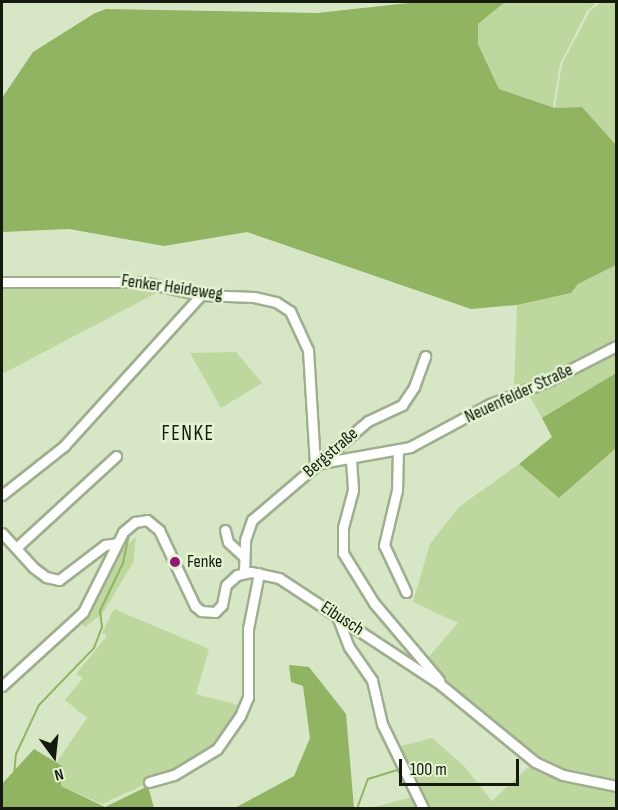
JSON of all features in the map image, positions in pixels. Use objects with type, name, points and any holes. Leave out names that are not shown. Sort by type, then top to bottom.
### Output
[{"type":"street","name":"Fenker Heideweg","points":[[2,282],[107,280],[142,282],[201,295],[254,297],[276,302],[290,311],[310,359],[315,464]]},
{"type":"street","points":[[2,495],[64,446],[201,295]]},
{"type":"street","name":"Neuenfelder Straße","points":[[315,464],[351,460],[398,450],[432,438],[490,404],[548,381],[616,346]]},
{"type":"street","name":"Bergstraße","points":[[244,573],[243,556],[252,520],[368,421],[408,399],[425,356]]},
{"type":"street","points":[[398,450],[397,490],[384,545],[406,592]]},
{"type":"street","points":[[16,548],[116,456]]},
{"type":"street","points":[[351,460],[353,490],[343,528],[343,552],[374,603],[441,685]]},
{"type":"street","points":[[2,686],[8,676],[54,642],[83,612],[117,543],[135,522],[147,520],[155,524],[195,606],[208,613],[222,605],[230,578],[244,573]]},
{"type":"street","points":[[225,530],[228,542],[243,556]]},
{"type":"street","points":[[2,533],[46,577],[59,580],[105,545],[117,543]]},
{"type":"street","name":"Eibusch","points":[[244,573],[259,573],[279,578],[441,685],[535,762],[563,775],[616,786]]},
{"type":"street","points":[[149,782],[174,775],[217,749],[240,716],[248,697],[248,629],[259,573]]},
{"type":"street","points":[[337,616],[349,647],[372,680],[382,724],[423,808]]},
{"type":"shaded area","points":[[418,2],[505,2],[478,24],[478,44],[499,89],[555,108],[582,107],[616,145],[616,265],[578,284],[571,293],[517,305],[471,309],[247,232],[164,246],[69,229],[2,232],[2,98],[33,52],[95,13],[106,9],[317,13]]},
{"type":"shaded area","points":[[505,2],[597,2],[587,11],[560,64],[553,107],[499,89],[478,44],[478,24]]},
{"type":"shaded area","points":[[601,2],[616,2],[616,145],[582,107],[555,108],[562,64],[590,11]]},
{"type":"shaded area","points":[[616,265],[616,343],[550,378],[514,390],[517,305],[571,293],[578,284]]},
{"type":"shaded area","points":[[80,280],[164,289],[2,374],[2,283]]},
{"type":"shaded area","points":[[616,349],[616,373],[542,418],[528,393]]},
{"type":"shaded area","points":[[236,352],[262,383],[221,408],[190,353]]},
{"type":"shaded area","points":[[616,373],[616,448],[559,498],[519,464],[552,437],[542,418]]},
{"type":"shaded area","points":[[616,448],[616,783],[563,773],[537,760],[449,686],[426,660],[458,623],[413,602],[430,544],[459,507],[519,464],[559,498]]},
{"type":"shaded area","points":[[136,537],[133,563],[102,614],[85,627],[79,622],[110,560]]},
{"type":"shaded area","points":[[114,609],[209,649],[196,694],[242,706],[217,745],[175,771],[102,804],[61,786],[62,766],[56,763],[87,718],[65,700],[83,678],[76,674],[107,636],[102,633]]},
{"type":"shaded area","points":[[289,665],[309,667],[346,714],[354,808],[235,808],[294,776],[310,738],[303,686],[291,682]]},
{"type":"shaded area","points":[[432,738],[464,766],[492,801],[532,764],[616,788],[616,808],[425,808],[397,747]]},
{"type":"shaded area","points":[[34,749],[62,766],[61,786],[105,807],[148,786],[154,808],[2,808],[2,784]]},
{"type":"shaded area","points":[[417,796],[421,808],[374,807]]},
{"type":"waterway","points":[[2,789],[14,776],[16,754],[39,705],[94,648],[102,627],[100,611],[123,563],[129,534]]},
{"type":"waterway","points":[[358,806],[368,779],[401,769]]},
{"type":"place","name":"Fenke","points":[[175,562]]},
{"type":"district","name":"FENKE","points":[[188,434]]}]
